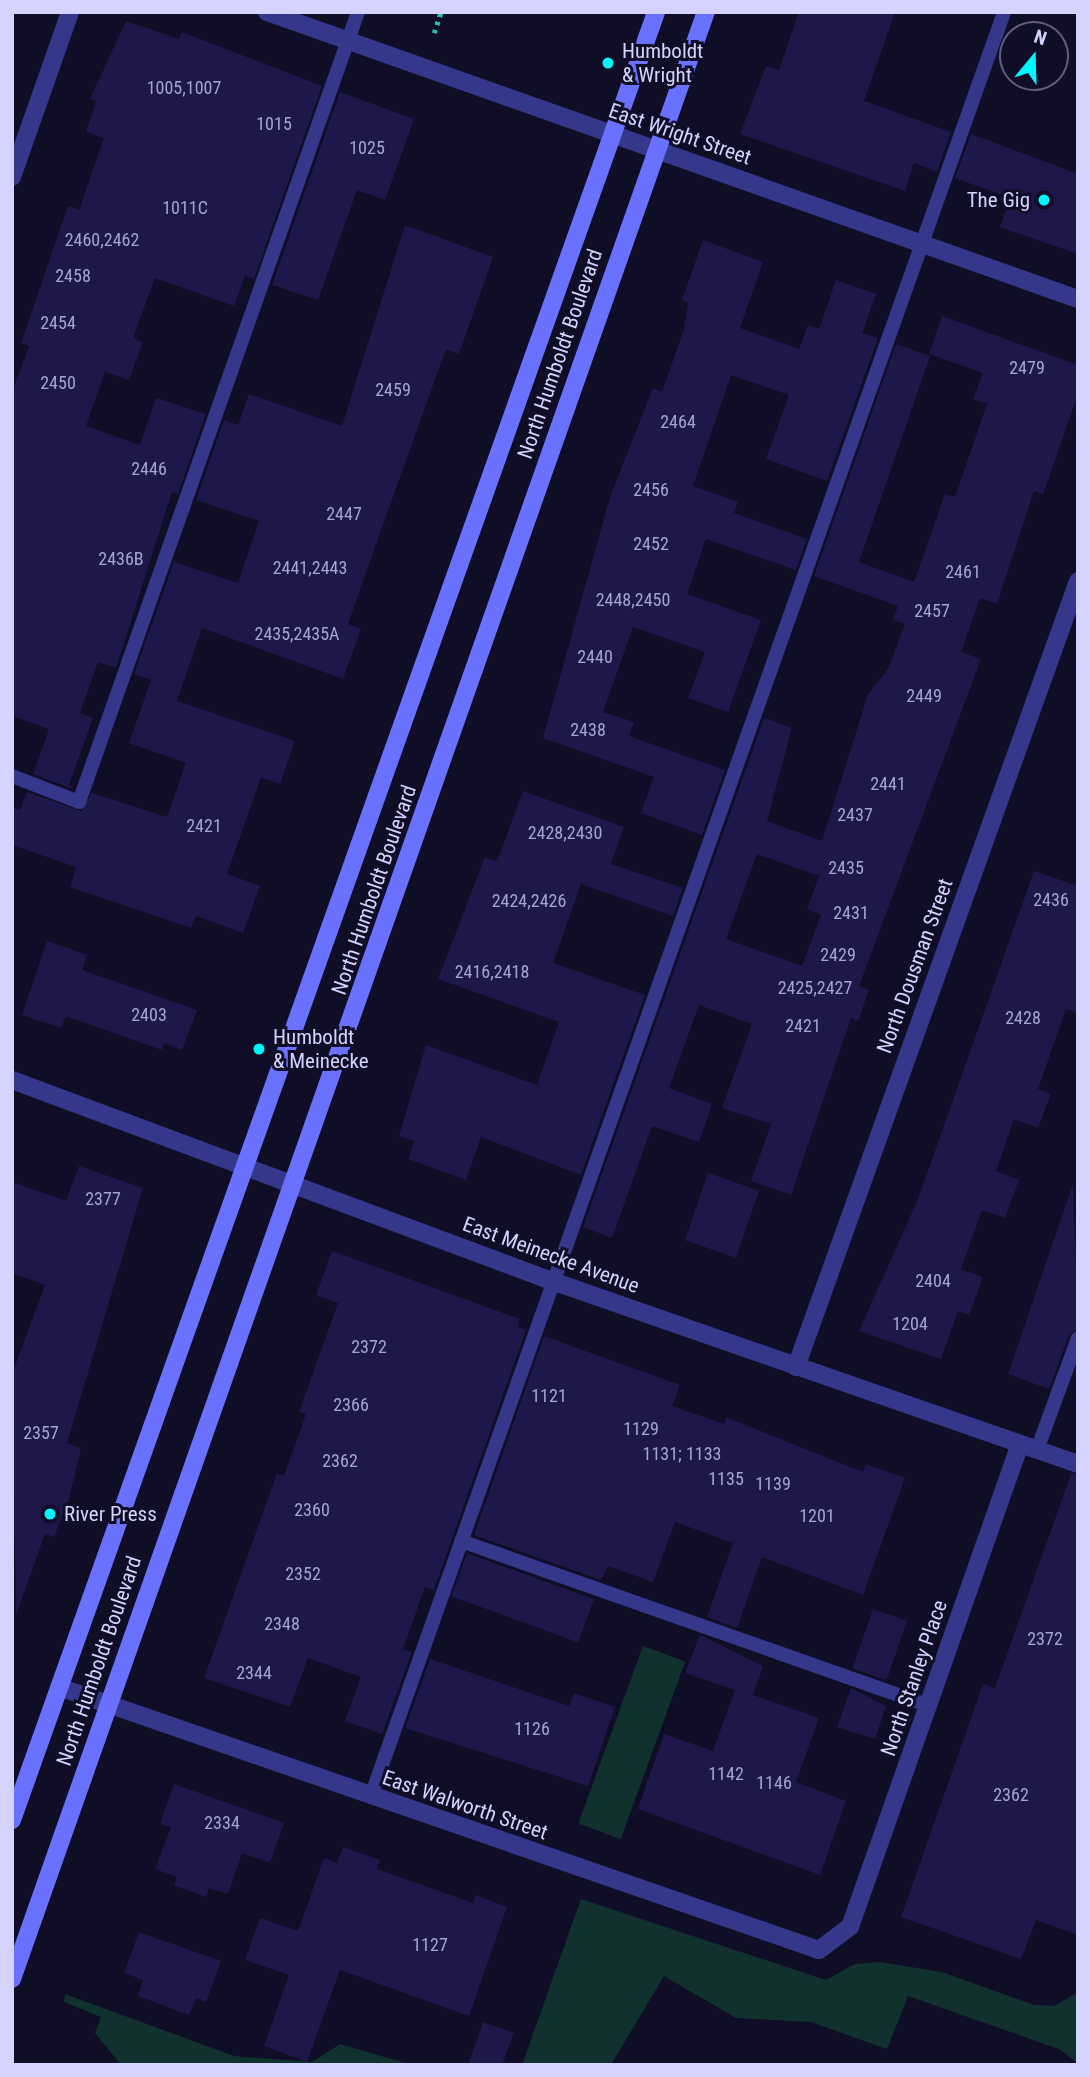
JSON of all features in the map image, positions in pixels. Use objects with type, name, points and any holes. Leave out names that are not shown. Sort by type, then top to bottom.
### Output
[{"type":"main road","name":"North Humboldt Boulevard","points":[[12,1820],[656,12]]},
{"type":"main road","name":"North Humboldt Boulevard","points":[[12,1979],[706,12]]},
{"type":"street","points":[[12,177],[70,12]]},
{"type":"street","name":"East Wright Street","points":[[267,12],[1078,299]]},
{"type":"street","name":"North Dousman Street","points":[[796,1367],[1078,581]]},
{"type":"street","name":"East Meinecke Avenue","points":[[12,1080],[552,1281],[1078,1464]]},
{"type":"street","name":"North Stanley Place","points":[[850,1927],[928,1705],[1029,1447]]},
{"type":"street","name":"East Walworth Street","points":[[59,1687],[801,1947],[835,1944],[850,1927]]},
{"type":"lane","points":[[12,776],[79,802],[358,12]]},
{"type":"lane","points":[[371,1796],[1004,12]]},
{"type":"lane","points":[[1029,1447],[1078,1338]]},
{"type":"lane","points":[[461,1541],[928,1705]]},
{"type":"path","points":[[434,33],[441,12]]},
{"type":"green space","points":[[643,1646],[685,1661],[621,1839],[578,1824]]},
{"type":"green space","points":[[581,1899],[826,1980],[855,1964],[879,1962],[942,1972],[1034,2005],[1054,2006],[1078,1992],[1078,2063],[1059,2049],[908,1996],[887,2049],[811,2022],[736,2018],[664,1976],[611,2065],[522,2065]]},
{"type":"green space","points":[[65,1994],[234,2056],[312,2062],[340,2044],[412,2065],[121,2065],[95,2033],[101,2017],[64,2002]]},
{"type":"building","points":[[799,12],[895,12],[864,101],[951,132],[937,172],[914,163],[905,191],[740,134],[766,66],[779,70]]},
{"type":"building","points":[[126,21],[179,39],[182,32],[322,86],[254,279],[245,276],[234,306],[155,278],[133,338],[143,342],[129,380],[105,372],[86,426],[140,445],[156,398],[206,414],[178,494],[172,492],[116,668],[98,662],[80,713],[93,718],[69,785],[73,789],[33,774],[49,729],[12,716],[12,392],[29,346],[21,343],[68,206],[79,210],[104,138],[86,132],[96,101],[90,99]]},
{"type":"building","points":[[340,92],[414,119],[385,200],[357,190],[318,300],[272,285]]},
{"type":"building","name":"The Gig","points":[[971,134],[1078,174],[1078,254],[1000,227],[1010,198],[955,178]]},
{"type":"building","points":[[405,225],[493,257],[459,354],[446,349],[375,547],[348,624],[361,629],[343,679],[202,628],[177,701],[295,741],[280,784],[261,777],[227,874],[260,886],[243,933],[196,916],[191,928],[70,887],[76,867],[12,845],[12,807],[20,810],[27,792],[81,811],[92,793],[167,817],[186,763],[129,743],[151,680],[134,674],[174,562],[238,583],[259,521],[196,500],[224,420],[238,425],[249,394],[342,426]]},
{"type":"building","points":[[703,240],[763,262],[740,328],[799,349],[808,325],[819,329],[836,280],[876,294],[862,333],[878,338],[827,481],[766,459],[789,395],[731,375],[693,486],[738,502],[734,513],[807,539],[796,570],[706,539],[687,594],[761,620],[728,712],[688,698],[705,652],[633,627],[603,712],[634,722],[629,736],[725,770],[702,835],[641,813],[654,777],[543,738],[610,497],[653,388],[662,392],[684,329],[688,303],[682,300]]},
{"type":"building","points":[[942,316],[1078,365],[1078,394],[1043,495],[1034,491],[997,604],[980,598],[961,652],[981,659],[859,986],[869,990],[858,1021],[851,1018],[791,1195],[751,1181],[771,1124],[722,1108],[752,1024],[699,1005],[669,1088],[712,1104],[699,1142],[652,1126],[612,1238],[583,1227],[764,718],[792,728],[767,821],[822,841],[868,694],[888,669],[905,624],[893,620],[898,606],[814,576],[896,344],[930,356],[859,562],[914,582],[945,494],[955,497],[987,404],[973,399],[983,373],[929,354]],"holes":[[[757,854],[819,876],[807,909],[821,915],[802,966],[726,939]]]},
{"type":"building","points":[[523,791],[624,827],[611,864],[683,888],[673,916],[581,884],[553,963],[645,995],[581,1175],[481,1137],[466,1180],[408,1159],[414,1141],[399,1136],[426,1045],[537,1085],[559,1022],[438,979],[485,857],[496,861]]},
{"type":"building","points":[[1034,871],[1078,886],[1078,1013],[1066,1009],[1038,1089],[1051,1094],[1038,1128],[1014,1119],[996,1171],[1019,1180],[1005,1218],[982,1210],[961,1269],[983,1277],[969,1315],[958,1311],[941,1359],[859,1331],[918,1199]]},
{"type":"building","points":[[47,941],[87,955],[82,970],[197,1010],[182,1050],[164,1043],[162,1050],[66,1016],[61,1028],[22,1015]]},
{"type":"building","points":[[79,1166],[143,1188],[67,1443],[81,1448],[69,1499],[54,1537],[45,1534],[16,1615],[12,1374],[45,1285],[12,1273],[12,1182],[66,1201]]},
{"type":"building","points":[[708,1173],[759,1191],[736,1258],[685,1240]]},
{"type":"building","points":[[1073,1184],[1078,1329],[1069,1335],[1049,1389],[1008,1374]]},
{"type":"building","points":[[332,1251],[520,1319],[518,1327],[526,1330],[434,1590],[425,1587],[403,1649],[412,1652],[382,1734],[345,1721],[361,1677],[308,1658],[290,1707],[204,1678],[277,1473],[284,1476],[306,1414],[299,1412],[338,1303],[316,1295]]},
{"type":"building","points":[[544,1336],[680,1385],[672,1406],[724,1424],[726,1417],[863,1472],[866,1464],[905,1478],[863,1595],[762,1557],[737,1628],[707,1617],[733,1543],[675,1522],[653,1582],[608,1566],[601,1580],[474,1535]]},
{"type":"building","points":[[1071,1474],[1078,1475],[1078,1935],[1036,1920],[1021,1959],[901,1917],[983,1684],[995,1688]]},
{"type":"building","points":[[467,1553],[594,1599],[578,1642],[451,1596]]},
{"type":"building","points":[[873,1609],[907,1621],[887,1680],[852,1669]]},
{"type":"building","points":[[700,1635],[763,1666],[753,1695],[819,1718],[796,1782],[846,1801],[820,1875],[638,1809],[664,1734],[713,1751],[735,1690],[685,1673]]},
{"type":"building","points":[[430,1659],[569,1706],[574,1693],[615,1707],[588,1786],[405,1728]]},
{"type":"building","points":[[851,1688],[886,1706],[875,1739],[837,1727]]},
{"type":"building","points":[[174,1784],[284,1823],[270,1863],[242,1853],[228,1894],[209,1888],[206,1897],[174,1885],[177,1877],[155,1869],[171,1827],[160,1824]]},
{"type":"building","points":[[343,1847],[380,1860],[377,1869],[473,1903],[476,1895],[507,1907],[469,2016],[340,1970],[307,2062],[264,2046],[289,1975],[245,1960],[260,1918],[298,1931],[324,1858],[337,1863]]},
{"type":"building","points":[[139,1932],[221,1961],[206,2002],[196,1998],[189,2015],[138,1996],[143,1980],[124,1973]]},
{"type":"building","points":[[483,2022],[514,2033],[502,2065],[468,2065]]},
{"type":"place","name":"Humboldt & Wright","points":[[608,63]]},
{"type":"place","name":"The Gig","points":[[1044,200]]},
{"type":"place","name":"Humboldt & Meinecke","points":[[259,1049]]},
{"type":"place","name":"River Press","points":[[50,1514]]}]
